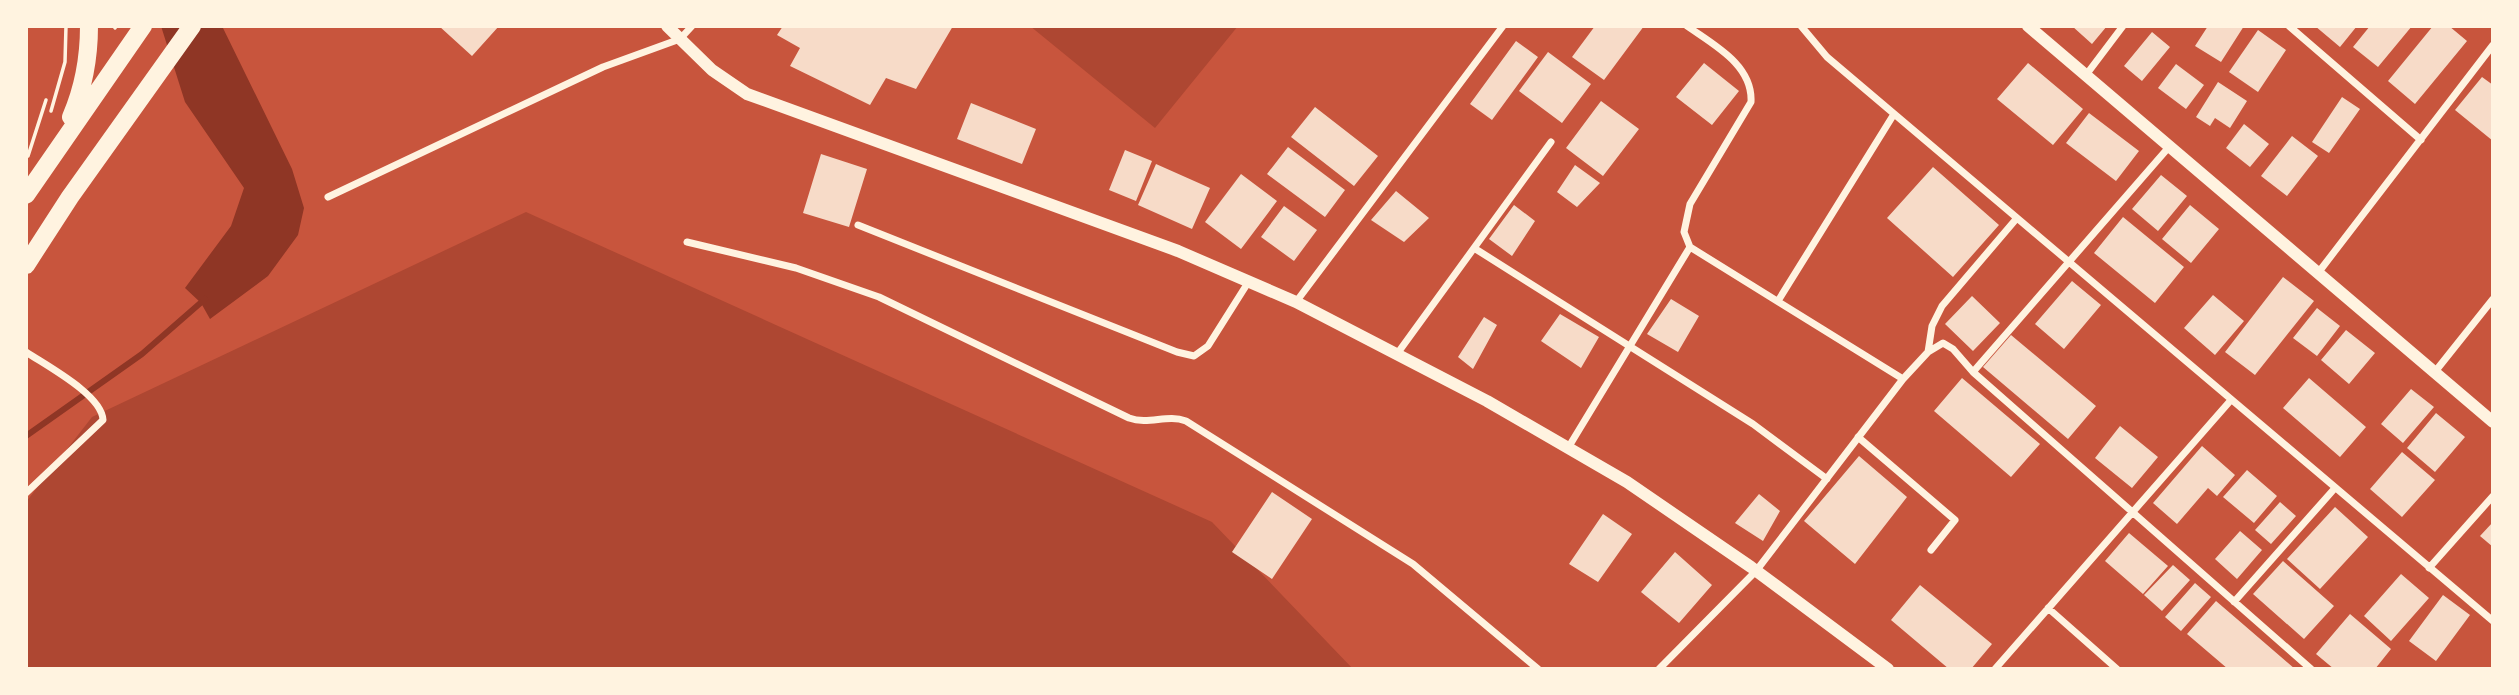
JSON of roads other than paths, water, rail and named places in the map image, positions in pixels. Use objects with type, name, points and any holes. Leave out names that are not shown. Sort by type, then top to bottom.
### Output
[{"type":"main road","points":[[56,152],[80,95],[89,52],[89,26]]},
{"type":"main road","points":[[26,265],[192,26]]},
{"type":"main road","points":[[26,195],[141,29]]},
{"type":"street","points":[[667,26],[712,70],[747,94],[1060,206],[1249,281],[1396,354],[1628,482],[1756,571],[1888,669]]},
{"type":"street","points":[[328,197],[603,67],[680,39],[692,26]]},
{"type":"street","points":[[1296,302],[1503,26]]},
{"type":"street","points":[[1687,26],[1744,71],[1752,88],[1746,114],[1690,204],[1684,232],[1690,247],[1903,379]]},
{"type":"street","points":[[1801,26],[1827,57],[2493,621]]},
{"type":"street","points":[[2028,26],[2493,422]]},
{"type":"street","points":[[2085,75],[2123,26]]},
{"type":"street","points":[[2289,26],[2421,140]]},
{"type":"street","points":[[2318,273],[2493,45]]},
{"type":"street","points":[[1778,301],[1894,114]]},
{"type":"street","points":[[1396,354],[1551,142]]},
{"type":"street","points":[[1973,372],[2169,147]]},
{"type":"street","points":[[1928,352],[1932,326],[1942,306],[2017,218]]},
{"type":"street","points":[[858,225],[1177,352],[1194,356],[1208,346],[1249,281]]},
{"type":"street","points":[[687,242],[796,268],[879,296],[1129,418],[1146,422],[1177,418],[1186,421],[1404,557],[1538,669]]},
{"type":"street","points":[[1568,448],[1690,247]]},
{"type":"street","points":[[1474,248],[1628,348],[1753,424],[1827,479]]},
{"type":"street","points":[[2434,373],[2493,299]]},
{"type":"street","points":[[1659,669],[1756,571],[1903,379],[1928,352],[1943,342],[1953,348],[1973,372],[2132,514],[2311,669]]},
{"type":"street","points":[[26,352],[91,397],[103,410],[103,420],[26,493]]},
{"type":"street","points":[[1995,669],[2231,400]]},
{"type":"street","points":[[1858,437],[1955,520],[1931,550]]},
{"type":"street","points":[[2234,602],[2335,488]]},
{"type":"street","points":[[2429,568],[2493,496]]},
{"type":"street","points":[[2048,608],[2117,669]]},
{"type":"waterway","points":[[26,436],[142,354],[205,299]]}]
